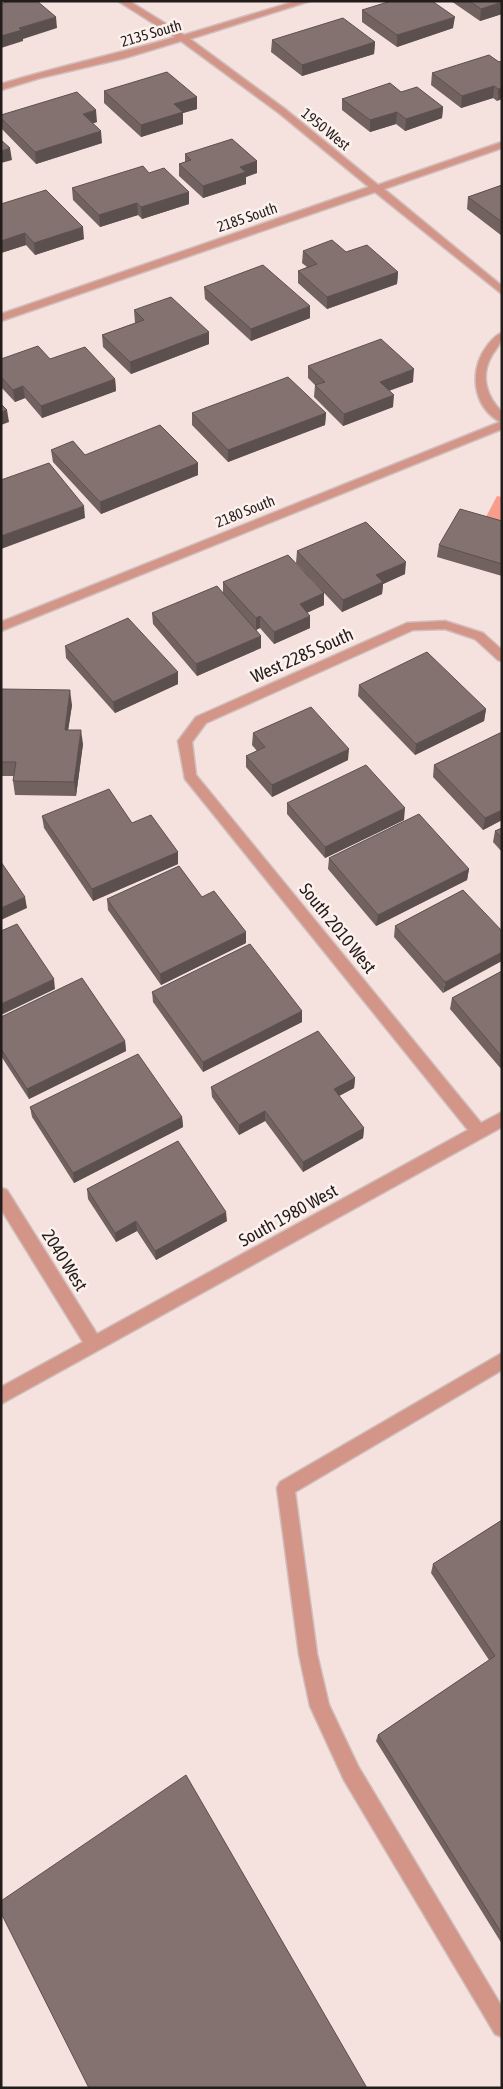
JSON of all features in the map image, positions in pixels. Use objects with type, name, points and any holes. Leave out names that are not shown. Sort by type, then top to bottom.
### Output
[{"type":"street","name":"1950 West","points":[[122,1],[183,38],[282,111],[502,291]]},
{"type":"street","name":"2135 South","points":[[1,86],[99,62],[306,1]]},
{"type":"street","name":"2185 South","points":[[1,318],[502,145]]},
{"type":"street","points":[[502,336],[486,352],[479,375],[486,400],[502,419]]},
{"type":"street","name":"2180 South","points":[[1,626],[502,425]]},
{"type":"street","name":"West 2285 South","points":[[185,741],[201,720],[411,626],[445,625],[479,636],[502,657]]},
{"type":"street","name":"South 2010 West","points":[[185,741],[190,776],[479,1132]]},
{"type":"street","name":"South 1980 West","points":[[1,1396],[502,1119]]},
{"type":"street","name":"2040 West","points":[[1,1196],[94,1345]]},
{"type":"street","points":[[502,1361],[286,1488],[308,1654],[320,1706],[351,1773],[502,2028]]},
{"type":"shaded area","points":[[497,496],[502,497],[502,521],[486,517]]},
{"type":"building","points":[[9,1],[37,1],[56,17],[19,28],[22,30],[1,36],[1,4]]},
{"type":"building","points":[[391,1],[432,1],[455,17],[397,35],[362,10]]},
{"type":"building","points":[[469,1],[502,1],[502,2],[481,9]]},
{"type":"building","points":[[343,18],[375,42],[302,65],[272,40]]},
{"type":"building","points":[[489,55],[499,62],[502,61],[502,88],[498,89],[494,86],[462,96],[432,73]]},
{"type":"building","points":[[167,72],[197,97],[174,104],[183,112],[141,125],[104,91]]},
{"type":"building","points":[[390,83],[401,92],[417,87],[443,107],[406,119],[397,112],[370,120],[342,99]]},
{"type":"building","points":[[77,92],[96,110],[83,114],[101,131],[35,152],[1,118],[1,115]]},
{"type":"building","points":[[232,139],[257,161],[240,167],[246,172],[203,186],[179,164],[191,160],[185,154]]},
{"type":"building","points":[[1,140],[10,148],[1,151]]},
{"type":"building","points":[[143,166],[149,173],[164,168],[189,192],[141,207],[137,203],[99,215],[72,188]]},
{"type":"building","points":[[502,185],[502,222],[468,197]]},
{"type":"building","points":[[46,190],[83,227],[34,243],[25,233],[1,241],[1,204]]},
{"type":"building","points":[[332,240],[346,252],[367,245],[398,272],[327,297],[298,271],[317,264],[303,251]]},
{"type":"building","points":[[263,265],[310,306],[251,329],[204,287]]},
{"type":"building","points":[[171,297],[209,332],[130,362],[102,335],[144,320],[134,310]]},
{"type":"building","points":[[381,339],[414,369],[380,382],[394,395],[344,414],[315,385],[325,382],[308,366]]},
{"type":"building","points":[[38,346],[50,359],[85,347],[115,379],[41,406],[23,386],[13,390],[1,377],[1,359]]},
{"type":"building","points":[[288,377],[326,413],[228,450],[192,413]]},
{"type":"building","points":[[1,404],[7,410],[1,412]]},
{"type":"building","points":[[160,425],[198,463],[100,502],[51,450],[73,441],[85,455]]},
{"type":"building","points":[[49,463],[84,506],[1,536],[1,480]]},
{"type":"building","points":[[460,509],[502,521],[502,564],[439,545]]},
{"type":"building","points":[[366,522],[406,562],[376,575],[383,582],[343,600],[297,551]]},
{"type":"building","points":[[288,555],[324,593],[300,604],[310,616],[274,632],[260,616],[256,618],[223,582]]},
{"type":"building","points":[[217,586],[261,636],[196,664],[152,613]]},
{"type":"building","points":[[128,618],[178,672],[113,702],[65,646]]},
{"type":"building","points":[[427,652],[486,709],[416,744],[359,685]]},
{"type":"building","points":[[1,689],[70,690],[65,730],[81,730],[74,782],[13,781],[16,762],[1,762]]},
{"type":"building","points":[[311,707],[349,749],[272,785],[246,756],[265,747],[253,733]]},
{"type":"building","points":[[502,732],[502,810],[485,818],[434,765]]},
{"type":"building","points":[[366,765],[405,808],[325,847],[287,803]]},
{"type":"building","points":[[109,789],[132,823],[151,815],[178,852],[92,889],[42,816]]},
{"type":"building","points":[[419,814],[469,869],[378,915],[329,858]]},
{"type":"building","points":[[502,828],[502,838],[495,831]]},
{"type":"building","points":[[1,862],[25,897],[1,908]]},
{"type":"building","points":[[179,866],[202,897],[214,891],[246,932],[160,974],[107,899]]},
{"type":"building","points":[[463,890],[502,931],[502,952],[445,982],[395,926]]},
{"type":"building","points":[[17,924],[54,979],[1,1004],[1,931]]},
{"type":"building","points":[[250,944],[302,1011],[203,1062],[152,992]]},
{"type":"building","points":[[502,971],[502,1057],[452,998]]},
{"type":"building","points":[[82,978],[125,1041],[27,1089],[1,1049],[1,1017]]},
{"type":"building","points":[[318,1031],[355,1078],[334,1089],[364,1128],[303,1162],[265,1111],[239,1125],[211,1087]]},
{"type":"building","points":[[138,1054],[182,1117],[73,1173],[30,1107]]},
{"type":"building","points":[[178,1141],[226,1212],[155,1251],[136,1221],[115,1233],[87,1189]]},
{"type":"building","points":[[502,1520],[502,1934],[378,1735],[495,1656],[433,1564]]},
{"type":"building","points":[[186,1775],[367,2088],[89,2088],[1,1913],[1,1901]]}]
